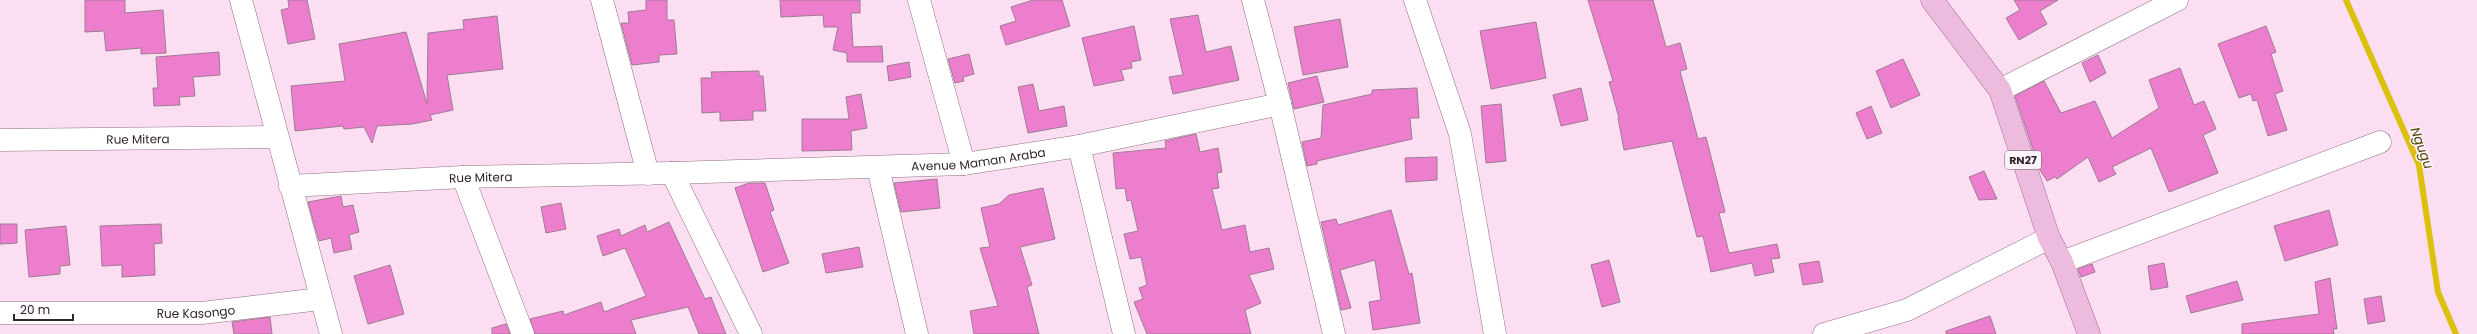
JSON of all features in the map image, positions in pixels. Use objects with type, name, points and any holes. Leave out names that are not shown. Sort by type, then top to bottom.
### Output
[{"type":"main road","name":"RN27","points":[[1932,0],[2000,90],[2048,238],[2062,262],[2089,334]]},
{"type":"street","points":[[240,0],[320,299],[331,334]]},
{"type":"street","points":[[602,0],[648,174]]},
{"type":"street","points":[[918,0],[964,164]]},
{"type":"street","points":[[1253,0],[1280,104],[1334,334]]},
{"type":"street","points":[[1417,0],[1460,134],[1495,334]]},
{"type":"street","points":[[2000,90],[2177,0]]},
{"type":"street","name":"Avenue Maman Araba","points":[[672,173],[878,168],[964,164],[1079,146],[1280,104]]},
{"type":"street","name":"Rue Mitera","points":[[0,140],[276,136]]},
{"type":"street","points":[[2062,262],[2380,142]]},
{"type":"street","points":[[1079,146],[1124,334]]},
{"type":"street","points":[[878,168],[917,334]]},
{"type":"street","points":[[672,173],[752,334]]},
{"type":"street","name":"Rue Mitera","points":[[290,186],[464,177],[672,173]]},
{"type":"street","points":[[464,177],[522,334]]},
{"type":"street","points":[[1824,334],[1906,310],[2048,238]]},
{"type":"street","name":"Rue Kasongo","points":[[0,313],[202,313],[320,299]]},
{"type":"building","points":[[85,0],[125,0],[125,13],[163,10],[166,53],[141,54],[141,48],[106,51],[104,31],[85,32]]},
{"type":"building","points":[[288,0],[307,0],[315,39],[288,44],[281,10],[289,8]]},
{"type":"building","points":[[646,0],[667,0],[667,20],[674,20],[677,54],[659,55],[659,62],[632,65],[621,23],[629,23],[628,12],[646,10]]},
{"type":"building","points":[[780,0],[860,0],[860,13],[851,13],[853,47],[882,46],[883,62],[847,62],[847,53],[833,50],[838,27],[824,27],[823,15],[781,17]]},
{"type":"building","points":[[1033,0],[1062,0],[1070,26],[1006,45],[1000,26],[1016,21],[1011,7]]},
{"type":"building","points":[[1588,0],[1653,0],[1666,47],[1680,43],[1687,69],[1680,71],[1698,139],[1706,137],[1725,212],[1719,213],[1729,253],[1777,244],[1780,258],[1771,259],[1774,272],[1755,276],[1752,263],[1711,272],[1703,236],[1697,237],[1672,141],[1624,150],[1619,118],[1609,82],[1613,81]]},
{"type":"building","points":[[2014,0],[2058,0],[2040,11],[2047,24],[2019,40],[2006,18],[2020,10]]},
{"type":"building","points":[[1198,15],[1206,52],[1231,46],[1239,80],[1173,94],[1169,77],[1183,75],[1170,19]]},
{"type":"building","points":[[497,16],[503,69],[447,75],[453,110],[430,115],[432,120],[412,124],[377,126],[372,143],[364,127],[344,129],[343,126],[295,131],[291,86],[345,81],[339,44],[406,32],[427,104],[428,33],[464,29],[463,20]]},
{"type":"building","points":[[1340,19],[1348,67],[1303,75],[1294,27]]},
{"type":"building","points":[[1536,22],[1546,78],[1491,89],[1480,31]]},
{"type":"building","points":[[1134,26],[1141,60],[1131,62],[1132,68],[1121,70],[1124,80],[1094,86],[1082,38]]},
{"type":"building","points":[[2266,26],[2276,52],[2271,54],[2283,91],[2275,94],[2287,130],[2268,136],[2257,100],[2253,101],[2251,94],[2239,98],[2218,44]]},
{"type":"building","points":[[219,52],[220,75],[193,77],[195,96],[179,97],[180,105],[154,106],[153,88],[158,88],[156,57]]},
{"type":"building","points":[[969,54],[974,74],[963,77],[964,81],[955,83],[948,59]]},
{"type":"building","points":[[2098,55],[2106,73],[2090,82],[2082,63]]},
{"type":"building","points":[[1903,59],[1920,95],[1891,108],[1876,71]]},
{"type":"building","points":[[909,62],[911,77],[889,81],[887,66]]},
{"type":"building","points":[[2180,68],[2194,105],[2204,101],[2216,129],[2203,135],[2218,173],[2169,192],[2151,148],[2112,167],[2116,174],[2099,182],[2088,157],[2057,179],[2055,177],[2047,181],[2040,170],[2015,96],[2044,81],[2061,113],[2095,101],[2112,138],[2159,108],[2149,80]]},
{"type":"building","points":[[759,71],[759,76],[763,76],[766,111],[753,111],[753,120],[720,121],[720,112],[702,113],[701,78],[712,78],[711,72]]},
{"type":"building","points":[[1317,76],[1324,102],[1294,109],[1288,83]]},
{"type":"building","points":[[1033,84],[1039,111],[1064,106],[1067,126],[1028,133],[1018,87]]},
{"type":"building","points":[[1417,88],[1419,118],[1410,118],[1412,139],[1317,161],[1317,164],[1307,166],[1302,142],[1321,138],[1323,105],[1372,94],[1372,90]]},
{"type":"building","points":[[1581,88],[1588,120],[1561,126],[1553,95]]},
{"type":"building","points":[[861,94],[867,128],[851,131],[852,150],[802,151],[802,119],[849,119],[846,97]]},
{"type":"building","points":[[1501,104],[1506,161],[1486,163],[1481,106]]},
{"type":"building","points":[[1871,106],[1882,133],[1867,139],[1856,113]]},
{"type":"building","points":[[1196,134],[1200,152],[1218,148],[1222,172],[1217,173],[1219,188],[1212,189],[1222,230],[1245,225],[1250,252],[1269,248],[1274,269],[1249,275],[1261,303],[1245,310],[1251,334],[1147,334],[1134,302],[1143,299],[1139,288],[1147,285],[1141,257],[1130,259],[1124,234],[1138,231],[1131,200],[1127,201],[1125,188],[1116,189],[1113,153],[1166,148],[1165,141]]},
{"type":"building","points":[[1437,157],[1437,180],[1406,182],[1405,158]]},
{"type":"building","points":[[1984,171],[1997,199],[1979,200],[1969,177]]},
{"type":"building","points":[[937,179],[940,208],[901,212],[894,183]]},
{"type":"building","points":[[749,183],[765,183],[774,210],[770,212],[789,263],[763,272],[735,188]]},
{"type":"building","points":[[1043,188],[1055,239],[1020,247],[1032,285],[1027,287],[1039,334],[974,334],[970,311],[998,306],[980,248],[990,247],[981,208],[999,204],[1009,195]]},
{"type":"building","points":[[341,196],[343,207],[353,205],[359,232],[349,235],[352,249],[334,253],[331,238],[319,241],[308,202]]},
{"type":"building","points":[[561,203],[566,229],[546,233],[541,207]]},
{"type":"building","points":[[1391,210],[1409,274],[1412,273],[1420,323],[1373,330],[1369,302],[1381,300],[1375,260],[1340,270],[1351,308],[1341,310],[1321,222],[1336,219],[1338,225]]},
{"type":"building","points":[[2329,210],[2338,245],[2285,261],[2274,226]]},
{"type":"building","points":[[669,222],[705,299],[711,297],[726,334],[699,334],[688,307],[631,320],[636,334],[535,334],[530,319],[563,311],[564,315],[601,302],[604,312],[646,296],[625,248],[603,256],[597,236],[619,229],[621,236],[645,225],[647,232]]},
{"type":"building","points":[[0,224],[17,224],[17,243],[0,244]]},
{"type":"building","points":[[161,224],[162,243],[154,244],[155,275],[122,277],[122,265],[102,266],[100,226]]},
{"type":"building","points":[[66,226],[70,265],[60,266],[60,274],[29,277],[25,230]]},
{"type":"building","points":[[859,247],[863,267],[826,273],[822,254]]},
{"type":"building","points":[[1609,260],[1620,302],[1602,307],[1591,265]]},
{"type":"building","points":[[1819,261],[1823,282],[1803,285],[1799,264]]},
{"type":"building","points":[[2164,263],[2168,287],[2151,290],[2148,266]]},
{"type":"building","points":[[2092,264],[2095,272],[2081,277],[2078,269]]},
{"type":"building","points":[[390,265],[404,314],[368,324],[354,276]]},
{"type":"building","points":[[2330,278],[2337,329],[2333,329],[2334,334],[2242,334],[2242,324],[2319,314],[2315,282]]},
{"type":"building","points":[[2237,281],[2243,300],[2191,313],[2186,296]]},
{"type":"building","points":[[2381,296],[2385,321],[2368,324],[2364,299]]},
{"type":"building","points":[[1990,316],[1996,334],[1946,334],[1946,331]]},
{"type":"building","points":[[270,317],[272,334],[234,334],[232,322]]},
{"type":"building","points":[[506,324],[510,334],[492,334],[492,328]]},
{"type":"waterway","name":"Ngugu","points":[[2346,0],[2419,165],[2438,292],[2456,334]]}]
